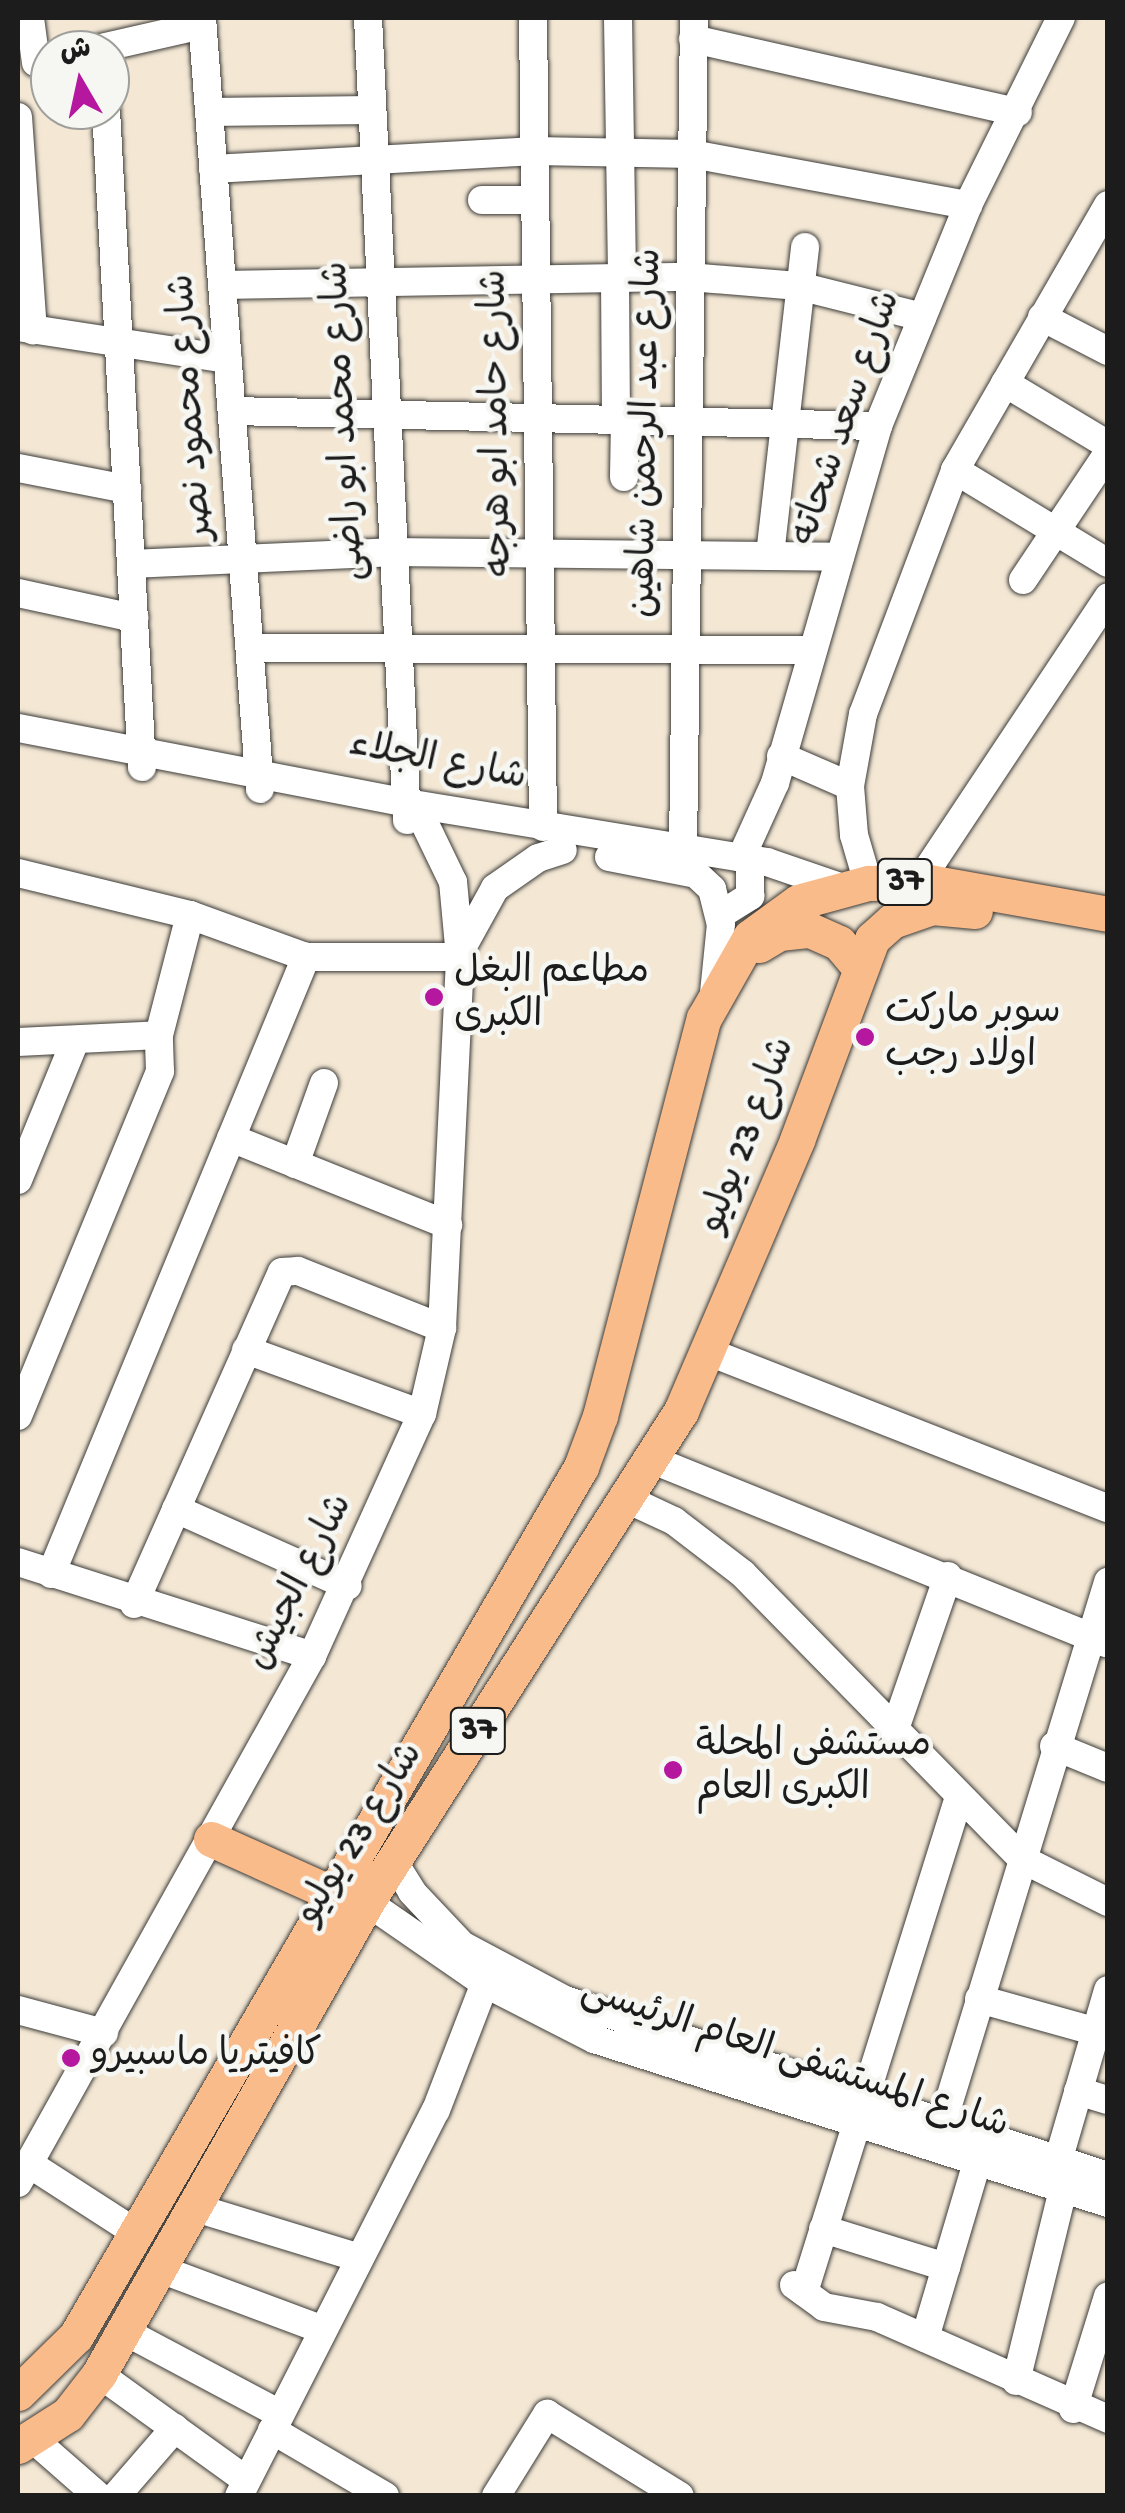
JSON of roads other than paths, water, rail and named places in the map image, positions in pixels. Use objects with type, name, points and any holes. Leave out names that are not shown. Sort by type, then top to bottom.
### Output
[{"type":"main road","name":"شارع الجلاء","points":[[722,980],[765,922],[854,885],[919,882],[1108,914]]},
{"type":"main road","name":"37","points":[[859,967],[872,938],[892,921],[932,907],[1108,936]]},
{"type":"main road","points":[[722,980],[765,940],[795,930],[840,942],[859,967]]},
{"type":"main road","name":"شارع 23 يوليو","points":[[25,2442],[68,2414],[100,2374],[367,1902],[653,1460],[709,1352],[859,967]]},
{"type":"main road","name":"شارع 23 يوليو","points":[[18,2393],[76,2336],[328,1892],[463,1675],[595,1434],[722,980]]},
{"type":"main road","points":[[498,1610],[512,1632],[537,1637]]},
{"type":"main road","points":[[463,1675],[487,1674],[501,1694]]},
{"type":"main road","points":[[212,1839],[328,1892]]},
{"type":"main road","points":[[243,2045],[278,2062]]},
{"type":"street","name":"شارع محمد ابو راضى","points":[[368,18],[396,648],[413,816]]},
{"type":"street","name":"شارع حامد ابو هرجه","points":[[533,18],[543,827]]},
{"type":"street","points":[[618,18],[620,417],[624,477]]},
{"type":"street","name":"شارع سعد شحاته","points":[[720,915],[750,896],[745,859],[766,810],[878,426],[968,205],[1018,112],[1061,18]]},
{"type":"street","points":[[130,37],[202,21]]},
{"type":"street","name":"شارع محمود نصر","points":[[202,21],[260,781]]},
{"type":"street","points":[[694,28],[1018,112]]},
{"type":"street","name":"شارع عبد الرحمن شاهين","points":[[683,850],[682,646],[694,28]]},
{"type":"street","points":[[209,112],[372,110]]},
{"type":"street","points":[[18,117],[25,329],[119,346],[228,358]]},
{"type":"street","points":[[107,130],[142,760]]},
{"type":"street","points":[[213,169],[373,157],[535,151],[692,154],[968,205]]},
{"type":"street","points":[[482,200],[536,200]]},
{"type":"street","points":[[854,885],[850,786],[864,714],[955,470],[1108,206]]},
{"type":"street","points":[[770,555],[805,247]]},
{"type":"street","points":[[222,286],[378,279],[689,277],[799,286],[922,318]]},
{"type":"street","points":[[1042,317],[1108,351]]},
{"type":"street","points":[[1005,383],[1108,444]]},
{"type":"street","points":[[232,411],[686,418],[878,426]]},
{"type":"street","points":[[1023,580],[1108,453]]},
{"type":"street","points":[[18,468],[127,489]]},
{"type":"street","points":[[955,470],[1108,563]]},
{"type":"street","points":[[131,564],[391,552],[840,557]]},
{"type":"street","points":[[18,593],[134,618]]},
{"type":"street","points":[[919,882],[1108,597]]},
{"type":"street","points":[[250,648],[682,646],[811,650]]},
{"type":"street","name":"شارع الجلاء","points":[[18,728],[142,760]]},
{"type":"street","name":"شارع الجلاء","points":[[18,746],[142,760],[260,781],[563,850],[696,874],[712,888],[720,915]]},
{"type":"street","points":[[781,756],[850,786]]},
{"type":"street","name":"شارع الجلاء","points":[[413,816],[543,827],[745,859],[854,885]]},
{"type":"street","name":"شارع الجيش","points":[[24,2174],[312,1656],[348,1586],[422,1414],[442,1328],[460,957],[453,882],[413,816]]},
{"type":"street","name":"شارع الجيش","points":[[460,957],[478,909],[495,888],[538,858],[563,850]]},
{"type":"street","points":[[18,873],[190,915],[306,957],[460,957]]},
{"type":"street","points":[[18,1416],[160,1071],[160,1035],[190,915]]},
{"type":"street","points":[[720,915],[722,980]]},
{"type":"street","points":[[51,1574],[306,957]]},
{"type":"street","points":[[18,1042],[160,1035]]},
{"type":"street","points":[[18,1180],[75,1041]]},
{"type":"street","points":[[295,1164],[324,1082]]},
{"type":"street","points":[[231,1138],[448,1226]]},
{"type":"street","points":[[134,1604],[279,1275],[292,1269],[442,1328]]},
{"type":"street","points":[[246,1350],[422,1414]]},
{"type":"street","points":[[709,1352],[1108,1508]]},
{"type":"street","points":[[653,1460],[1099,1640]]},
{"type":"street","points":[[629,1500],[674,1521],[744,1574],[1022,1859],[1108,1902]]},
{"type":"street","points":[[176,1509],[348,1586]]},
{"type":"street","points":[[18,1562],[134,1604],[312,1656]]},
{"type":"street","points":[[894,1732],[948,1576]]},
{"type":"street","points":[[938,2137],[1054,1746],[1099,1640],[1108,1582]]},
{"type":"street","points":[[1054,1746],[1108,1768]]},
{"type":"street","points":[[959,1797],[823,2228],[799,2289],[824,2307],[877,2317],[1073,2408],[1108,2420]]},
{"type":"street","name":"شارع المستشفى العام الرئيسى","points":[[393,1860],[435,1920],[488,1974]]},
{"type":"street","name":"شارع المستشفى العام الرئيسى","points":[[367,1902],[488,1974],[602,2016],[725,2069],[1063,2172],[1108,2204]]},
{"type":"street","points":[[100,2374],[175,2428],[241,2492],[436,2110],[488,1974]]},
{"type":"street","points":[[1016,2381],[1078,2091],[1102,2033],[1108,1990]]},
{"type":"street","points":[[979,1999],[1102,2033]]},
{"type":"street","points":[[19,2013],[104,2032]]},
{"type":"street","points":[[1078,2091],[1108,2100]]},
{"type":"street","name":"شارع المستشفى العام الرئيسى","points":[[938,2137],[977,2163],[1108,2176]]},
{"type":"street","points":[[925,2338],[977,2163]]},
{"type":"street","points":[[24,2174],[136,2232]]},
{"type":"street","points":[[196,2208],[360,2258]]},
{"type":"street","points":[[823,2228],[946,2266]]},
{"type":"street","points":[[160,2269],[323,2330]]},
{"type":"street","points":[[1073,2408],[1108,2296]]},
{"type":"street","points":[[124,2331],[276,2422],[385,2496]]},
{"type":"street","points":[[500,2494],[546,2414],[641,2485],[680,2496]]},
{"type":"street","points":[[116,2496],[175,2428]]},
{"type":"street","points":[[25,2442],[98,2496]]},
{"type":"place","name":"مطاعم البغل الكبرى","points":[[434,997]]},
{"type":"place","name":"سوبر ماركت اولاد رجب","points":[[865,1037]]},
{"type":"place","name":"مستشفى المحلة الكبرى العام","points":[[673,1770]]},
{"type":"place","name":"كافيتريا ماسبيرو","points":[[71,2058]]}]
